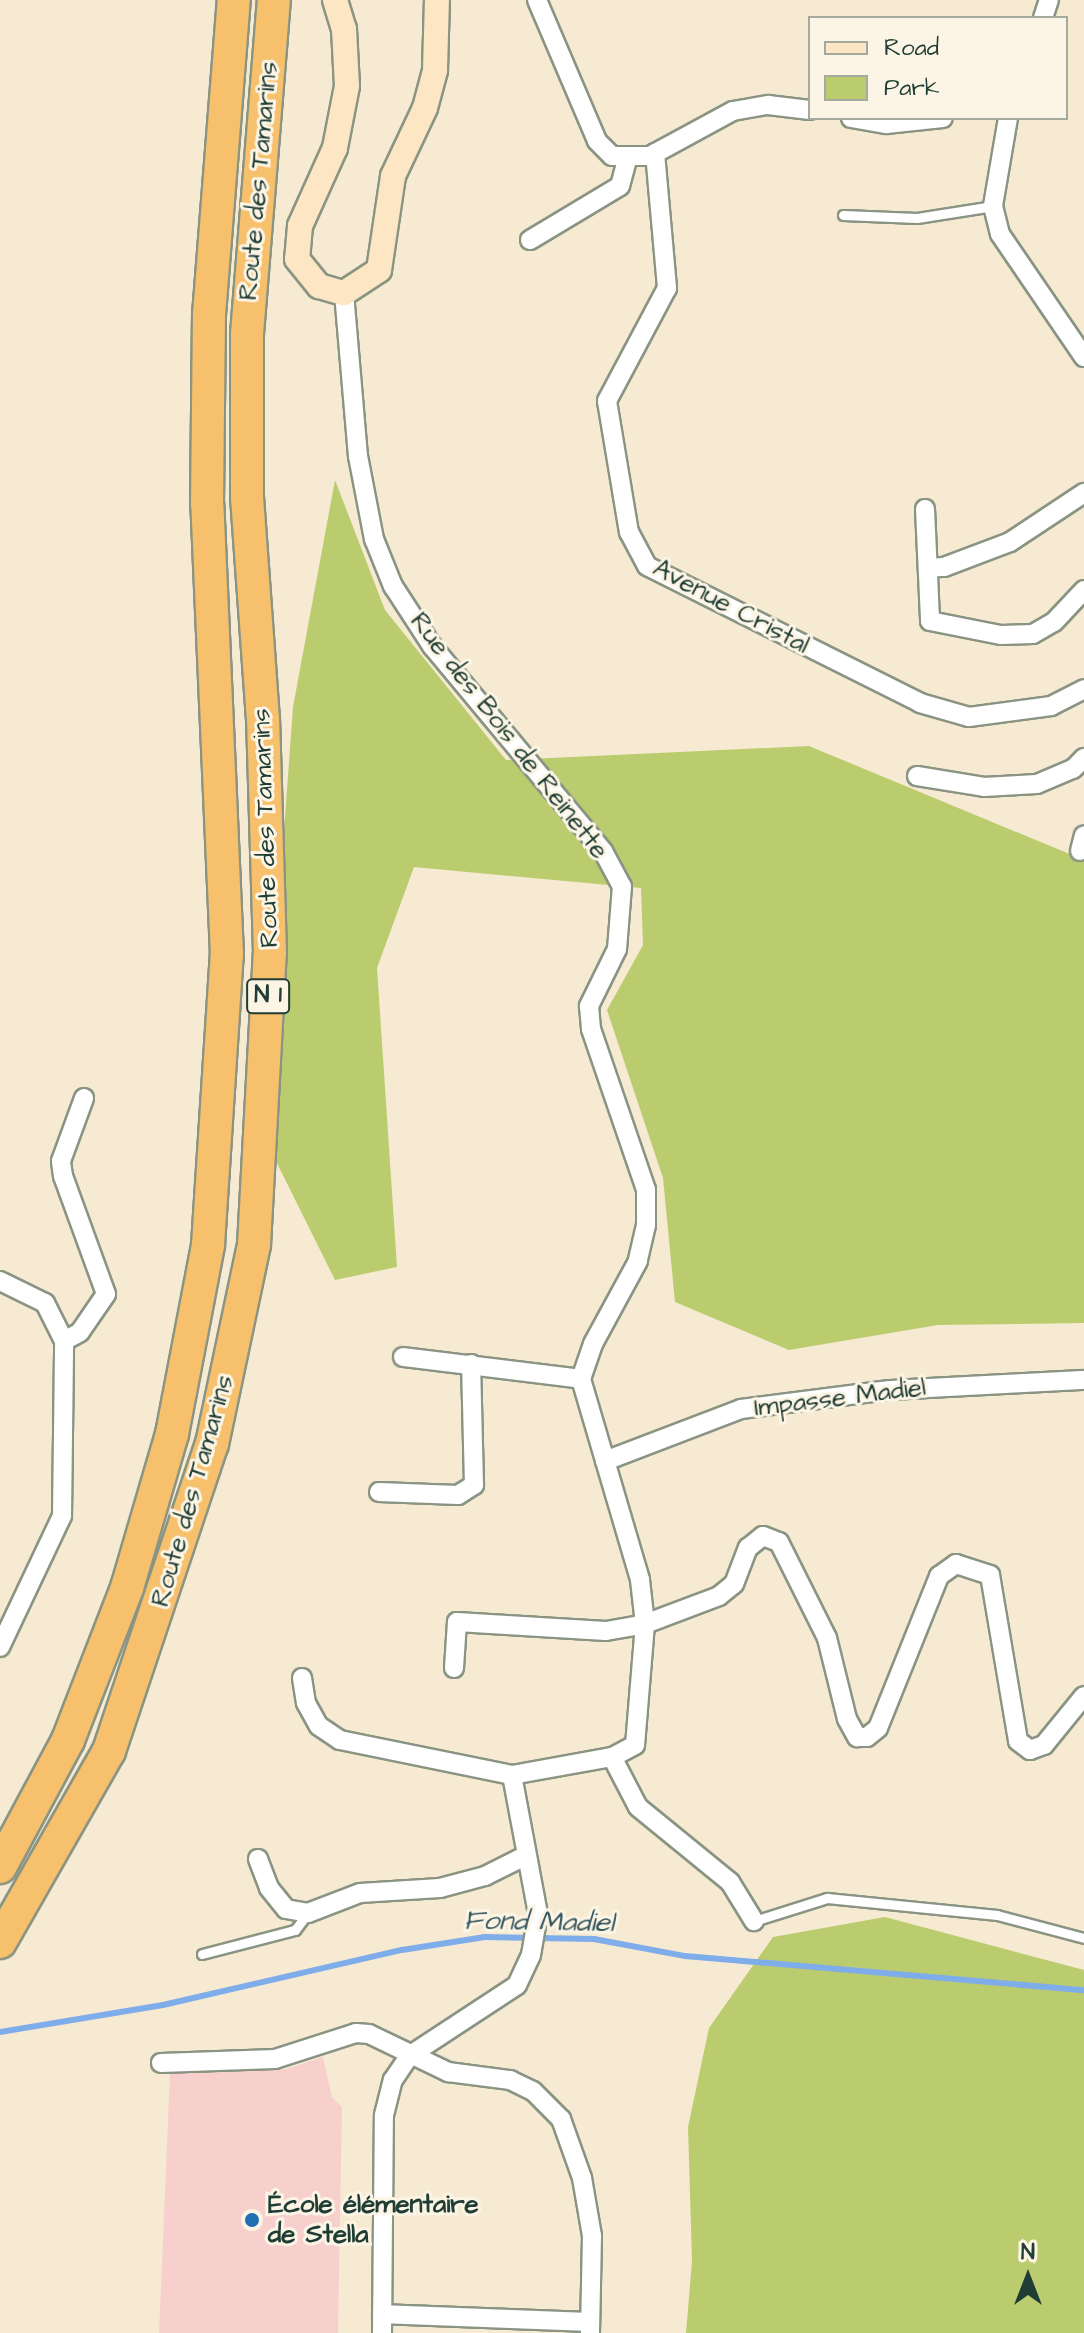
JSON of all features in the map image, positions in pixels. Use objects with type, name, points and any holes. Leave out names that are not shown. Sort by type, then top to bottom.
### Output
[{"type":"highway","name":"Route des Tamarins","points":[[0,1867],[68,1740],[127,1588],[172,1434],[208,1245],[227,955],[207,504],[209,315],[234,0]]},
{"type":"highway","name":"Route des Tamarins","points":[[0,1942],[109,1751],[212,1444],[254,1245],[270,953],[263,720],[247,498],[247,334],[274,0]]},
{"type":"street","points":[[335,0],[344,29],[347,86],[335,148],[300,226],[297,259],[319,286],[344,293],[379,270],[393,176],[425,108],[435,70],[437,0]]},
{"type":"street","points":[[537,0],[597,141],[612,156],[627,159],[655,153],[733,111],[768,105],[808,110]]},
{"type":"street","points":[[863,120],[886,124],[924,120]]},
{"type":"street","points":[[1008,120],[993,206],[1000,234],[1084,355]]},
{"type":"street","name":"Avenue Cristal","points":[[655,153],[667,288],[607,401],[629,532],[647,566],[920,703],[969,717],[1001,716],[1082,698]]},
{"type":"street","points":[[530,240],[620,186],[627,159]]},
{"type":"street","name":"Rue des Bois de Reinette","points":[[344,293],[358,456],[374,539],[393,586],[432,646],[603,851],[622,886],[617,949],[589,1006],[590,1018],[646,1190],[646,1225],[638,1261],[593,1344],[581,1379]]},
{"type":"street","points":[[928,568],[1010,542],[1082,499]]},
{"type":"street","points":[[925,509],[930,621],[1001,635],[1033,634],[1054,622],[1084,590]]},
{"type":"street","points":[[917,776],[984,787],[1037,784],[1073,769],[1084,758]]},
{"type":"street","points":[[64,1341],[80,1332],[106,1294],[63,1176],[61,1161],[84,1098]]},
{"type":"street","points":[[0,1281],[45,1303],[64,1341],[62,1516],[0,1647]]},
{"type":"street","points":[[302,1678],[306,1703],[319,1726],[340,1740],[512,1775],[612,1757],[635,1745],[645,1624],[640,1580],[581,1379],[403,1357]]},
{"type":"street","points":[[379,1492],[458,1495],[474,1485],[471,1364]]},
{"type":"street","name":"Impasse Madiel","points":[[605,1461],[741,1409],[890,1390],[1084,1380]]},
{"type":"street","points":[[454,1668],[457,1622],[606,1631],[645,1624],[719,1596],[734,1584],[754,1540],[772,1537],[779,1542],[827,1638],[847,1719],[857,1737],[867,1737],[878,1728],[939,1576],[956,1564],[974,1566],[990,1575],[996,1594],[1018,1741],[1030,1750],[1044,1745],[1084,1696]]},
{"type":"street","points":[[612,1757],[638,1807],[730,1882],[754,1921]]},
{"type":"street","points":[[161,2063],[275,2059],[356,2033],[369,2034],[409,2056],[448,2072],[510,2080],[533,2091],[556,2110],[582,2178],[592,2236],[588,2327],[382,2324],[384,2115],[393,2080],[409,2056],[517,1985],[531,1955],[538,1914],[512,1775]]},
{"type":"street","points":[[258,1859],[269,1888],[286,1909],[308,1913],[360,1893],[455,1884],[525,1856]]},
{"type":"lane","points":[[843,215],[917,218],[993,206]]},
{"type":"lane","points":[[754,1921],[827,1898],[997,1915],[1084,1938]]},
{"type":"lane","points":[[202,1954],[295,1930],[308,1913]]},
{"type":"shaded area","name":"École élémentaire de Stella","points":[[323,2057],[332,2097],[342,2107],[338,2333],[159,2333],[170,2073],[286,2069]]},
{"type":"green space","points":[[335,480],[385,610],[506,760],[809,746],[1084,860],[1084,1323],[938,1325],[789,1350],[675,1302],[663,1178],[607,1010],[643,945],[641,888],[414,867],[377,968],[397,1267],[335,1280],[262,1133],[293,707]]},
{"type":"green space","points":[[885,1917],[1084,1970],[1084,2333],[686,2333],[692,2261],[688,2127],[709,2028],[773,1937]]},
{"type":"waterway","name":"Fond Madiel","points":[[0,2032],[163,2005],[402,1950],[485,1937],[594,1939],[685,1956],[1084,1990]]},
{"type":"place","name":"École élémentaire de Stella","points":[[252,2220]]}]
